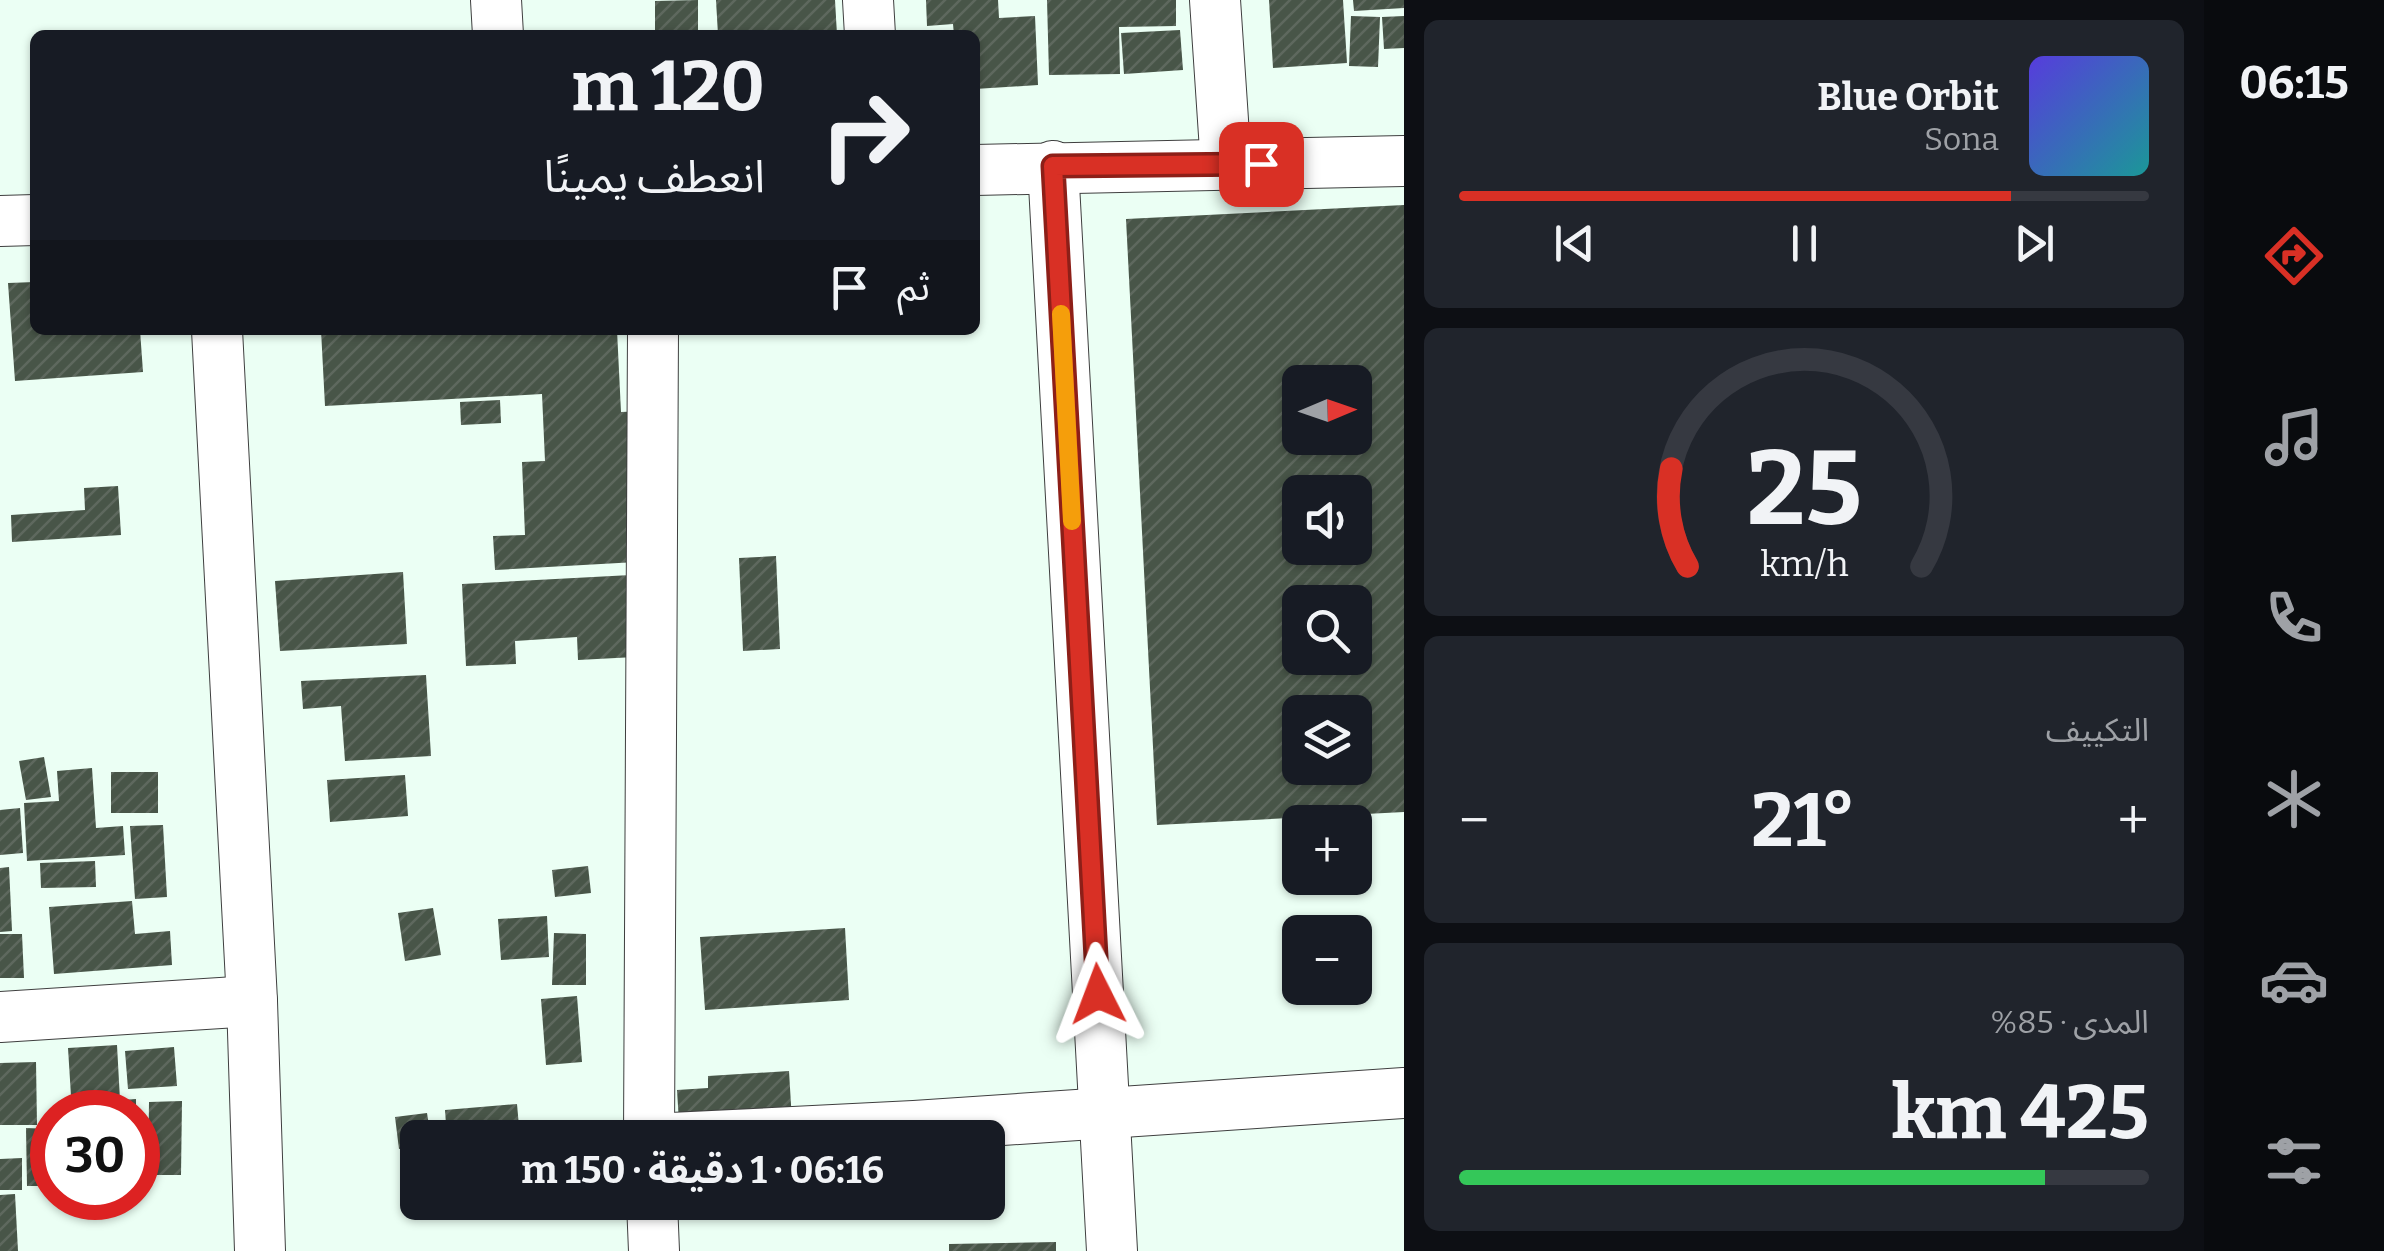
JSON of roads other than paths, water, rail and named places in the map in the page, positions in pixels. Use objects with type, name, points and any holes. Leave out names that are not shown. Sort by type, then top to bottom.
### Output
[{"type":"street","points":[[496,0],[498,30]]},
{"type":"street","points":[[868,0],[870,30]]},
{"type":"street","points":[[1215,0],[1226,165]]},
{"type":"street","points":[[980,170],[1404,161]]},
{"type":"street","points":[[1053,166],[1112,1251]]},
{"type":"street","points":[[0,220],[30,220]]},
{"type":"street","points":[[216,335],[252,1001],[260,1251]]},
{"type":"street","points":[[649,1120],[653,335]]},
{"type":"street","points":[[0,1017],[252,1001]]},
{"type":"street","points":[[996,1120],[1404,1093]]},
{"type":"street","points":[[653,1220],[654,1251]]}]
